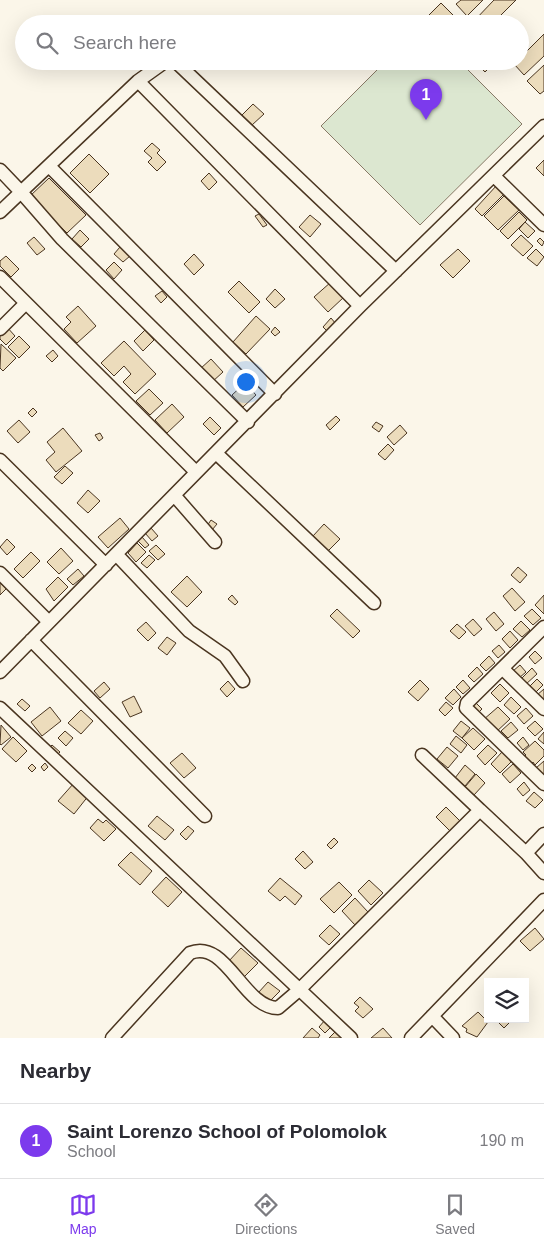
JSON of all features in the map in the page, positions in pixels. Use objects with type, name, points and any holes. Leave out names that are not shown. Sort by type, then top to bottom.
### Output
[{"type":"street","points":[[0,212],[138,81],[153,70]]},
{"type":"street","points":[[184,70],[396,271]]},
{"type":"street","points":[[138,81],[360,306]]},
{"type":"street","points":[[0,672],[360,306],[543,128]]},
{"type":"street","points":[[48,166],[275,394]]},
{"type":"street","points":[[0,170],[62,239],[248,422]]},
{"type":"street","points":[[494,176],[544,225]]},
{"type":"street","points":[[0,277],[196,472]]},
{"type":"street","points":[[0,329],[26,303]]},
{"type":"street","points":[[216,453],[374,603]]},
{"type":"street","points":[[0,460],[106,565]]},
{"type":"street","points":[[174,495],[215,542]]},
{"type":"street","points":[[116,554],[189,631],[225,656],[243,681]]},
{"type":"street","points":[[0,573],[49,622]]},
{"type":"street","points":[[542,632],[468,703],[466,708],[544,784]]},
{"type":"street","points":[[31,640],[205,816]]},
{"type":"street","points":[[503,669],[544,709]]},
{"type":"street","points":[[0,708],[350,1038]]},
{"type":"street","points":[[422,754],[526,853],[544,873]]},
{"type":"street","points":[[112,1038],[190,953],[199,949],[211,951],[262,1004],[278,1008],[299,990],[480,810]]},
{"type":"street","points":[[526,853],[544,834]]},
{"type":"street","points":[[411,1038],[544,900]]},
{"type":"street","points":[[432,1016],[453,1038]]},
{"type":"green space","points":[[377,70],[468,70],[522,124],[420,225],[321,126]]},
{"type":"building","points":[[461,0],[483,0],[468,15],[456,4]]},
{"type":"building","points":[[494,0],[516,0],[501,15],[480,15]]},
{"type":"building","points":[[441,3],[453,15],[429,15]]},
{"type":"building","points":[[544,34],[544,56],[524,75],[519,70],[529,70],[529,49]]},
{"type":"building","points":[[544,65],[544,91],[540,94],[527,81]]},
{"type":"building","points":[[253,104],[264,114],[252,125],[242,115]]},
{"type":"building","points":[[152,143],[160,150],[157,153],[166,162],[157,171],[148,162],[152,158],[144,151]]},
{"type":"building","points":[[89,154],[109,174],[90,193],[70,173]]},
{"type":"building","points":[[544,160],[544,176],[536,168]]},
{"type":"building","points":[[209,173],[217,182],[209,190],[201,181]]},
{"type":"building","points":[[49,178],[86,215],[67,233],[30,196]]},
{"type":"building","points":[[497,185],[505,193],[482,216],[475,209]]},
{"type":"building","points":[[504,196],[519,210],[498,230],[484,216]]},
{"type":"building","points":[[519,212],[527,220],[508,239],[500,231]]},
{"type":"building","points":[[259,214],[267,225],[263,227],[255,216]]},
{"type":"building","points":[[310,215],[321,224],[310,237],[299,227]]},
{"type":"building","points":[[525,222],[535,231],[528,238],[519,229]]},
{"type":"building","points":[[80,230],[89,239],[81,247],[72,239]]},
{"type":"building","points":[[521,235],[533,246],[523,256],[511,245]]},
{"type":"building","points":[[34,237],[45,249],[37,255],[27,243]]},
{"type":"building","points":[[540,238],[544,242],[542,246],[537,241]]},
{"type":"building","points":[[120,247],[130,256],[123,262],[114,254]]},
{"type":"building","points":[[458,249],[470,261],[453,278],[440,265]]},
{"type":"building","points":[[536,249],[544,257],[537,266],[527,258]]},
{"type":"building","points":[[194,254],[204,265],[194,275],[184,264]]},
{"type":"building","points":[[6,256],[19,269],[11,277],[0,266],[0,261]]},
{"type":"building","points":[[114,262],[122,270],[114,279],[106,270]]},
{"type":"building","points":[[239,281],[260,302],[249,313],[228,292]]},
{"type":"building","points":[[331,282],[344,297],[328,312],[314,297]]},
{"type":"building","points":[[275,289],[285,299],[275,308],[266,299]]},
{"type":"building","points":[[162,291],[167,297],[161,303],[155,296]]},
{"type":"building","points":[[78,306],[96,326],[77,343],[64,329],[71,322],[66,317]]},
{"type":"building","points":[[256,316],[270,329],[246,354],[233,342]]},
{"type":"building","points":[[331,318],[336,324],[328,332],[323,327]]},
{"type":"building","points":[[6,326],[15,336],[6,345],[0,339],[0,332]]},
{"type":"building","points":[[275,327],[280,332],[275,336],[271,332]]},
{"type":"building","points":[[145,330],[154,340],[143,351],[134,341]]},
{"type":"building","points":[[19,336],[30,347],[19,358],[8,347]]},
{"type":"building","points":[[124,341],[156,374],[135,394],[123,382],[131,374],[124,366],[114,376],[101,363]]},
{"type":"building","points":[[1,344],[16,358],[3,371],[0,368]]},
{"type":"building","points":[[53,350],[58,356],[52,362],[46,356]]},
{"type":"building","points":[[211,359],[223,372],[212,382],[200,369]]},
{"type":"building","points":[[245,383],[256,395],[243,407],[232,395]]},
{"type":"building","points":[[149,389],[163,403],[150,415],[136,401]]},
{"type":"building","points":[[172,404],[184,417],[167,433],[155,420]]},
{"type":"building","points":[[33,408],[37,412],[32,417],[28,413]]},
{"type":"building","points":[[336,416],[340,420],[330,430],[326,425]]},
{"type":"building","points":[[210,417],[221,428],[214,435],[203,424]]},
{"type":"building","points":[[19,420],[30,432],[18,443],[7,431]]},
{"type":"building","points":[[376,422],[383,426],[379,432],[372,427]]},
{"type":"building","points":[[400,425],[407,433],[394,445],[387,437]]},
{"type":"building","points":[[63,428],[82,451],[56,472],[46,460],[55,452],[47,442]]},
{"type":"building","points":[[100,433],[103,438],[99,441],[95,435]]},
{"type":"building","points":[[388,444],[394,450],[385,460],[378,454]]},
{"type":"building","points":[[65,466],[73,473],[62,484],[54,477]]},
{"type":"building","points":[[88,490],[100,501],[88,513],[77,503]]},
{"type":"building","points":[[120,518],[129,529],[108,548],[98,537]]},
{"type":"building","points":[[211,520],[217,524],[212,530],[207,526]]},
{"type":"building","points":[[324,524],[340,539],[328,551],[313,536]]},
{"type":"building","points":[[151,528],[158,536],[152,541],[145,533]]},
{"type":"building","points":[[142,537],[149,545],[145,548],[138,541]]},
{"type":"building","points":[[7,539],[15,547],[7,555],[0,547]]},
{"type":"building","points":[[137,543],[146,552],[136,562],[128,553]]},
{"type":"building","points":[[156,545],[165,554],[158,560],[149,551]]},
{"type":"building","points":[[61,548],[73,561],[59,574],[47,562]]},
{"type":"building","points":[[31,552],[40,561],[23,578],[14,569]]},
{"type":"building","points":[[149,555],[155,560],[147,568],[141,563]]},
{"type":"building","points":[[518,567],[527,575],[520,583],[511,575]]},
{"type":"building","points":[[78,569],[84,576],[73,585],[67,579]]},
{"type":"building","points":[[187,576],[202,592],[187,607],[171,592]]},
{"type":"building","points":[[58,577],[68,587],[54,601],[46,589]]},
{"type":"building","points":[[0,583],[6,589],[0,595]]},
{"type":"building","points":[[512,588],[525,602],[515,611],[503,596]]},
{"type":"building","points":[[232,595],[238,602],[235,605],[228,599]]},
{"type":"building","points":[[544,595],[544,614],[535,605]]},
{"type":"building","points":[[337,609],[360,631],[353,638],[330,616]]},
{"type":"building","points":[[532,609],[541,618],[533,625],[524,616]]},
{"type":"building","points":[[494,612],[504,624],[496,631],[486,619]]},
{"type":"building","points":[[473,619],[482,629],[474,636],[465,626]]},
{"type":"building","points":[[521,621],[530,630],[522,637],[513,629]]},
{"type":"building","points":[[146,622],[156,633],[148,641],[137,630]]},
{"type":"building","points":[[457,624],[466,632],[459,639],[450,631]]},
{"type":"building","points":[[510,631],[518,640],[510,648],[502,639]]},
{"type":"building","points":[[167,637],[176,643],[167,655],[158,648]]},
{"type":"building","points":[[499,645],[505,652],[498,658],[492,651]]},
{"type":"building","points":[[535,651],[542,658],[535,664],[529,657]]},
{"type":"building","points":[[489,656],[495,663],[486,671],[480,665]]},
{"type":"building","points":[[520,665],[526,672],[519,678],[513,671]]},
{"type":"building","points":[[477,667],[483,674],[474,682],[468,676]]},
{"type":"building","points":[[532,668],[537,674],[525,685],[520,680]]},
{"type":"building","points":[[537,679],[543,685],[535,693],[529,687]]},
{"type":"building","points":[[420,680],[429,689],[418,701],[408,692]]},
{"type":"building","points":[[463,680],[470,688],[463,694],[456,687]]},
{"type":"building","points":[[228,681],[235,689],[227,697],[220,689]]},
{"type":"building","points":[[104,682],[110,689],[100,698],[94,691]]},
{"type":"building","points":[[500,684],[509,693],[500,702],[491,693]]},
{"type":"building","points":[[454,689],[461,697],[453,705],[445,698]]},
{"type":"building","points":[[544,689],[544,703],[537,695]]},
{"type":"building","points":[[134,696],[142,712],[130,717],[122,702]]},
{"type":"building","points":[[511,697],[521,707],[514,714],[504,705]]},
{"type":"building","points":[[22,699],[30,706],[25,711],[17,704]]},
{"type":"building","points":[[446,702],[453,708],[445,716],[439,710]]},
{"type":"building","points":[[476,703],[482,709],[477,714],[471,709]]},
{"type":"building","points":[[50,707],[61,721],[42,736],[31,722]]},
{"type":"building","points":[[498,707],[510,719],[495,733],[483,720]]},
{"type":"building","points":[[526,708],[533,716],[524,724],[517,716]]},
{"type":"building","points":[[81,710],[93,721],[81,734],[68,723]]},
{"type":"building","points":[[461,721],[470,728],[462,738],[453,731]]},
{"type":"building","points":[[535,721],[543,729],[535,736],[527,728]]},
{"type":"building","points":[[511,722],[518,730],[508,738],[501,731]]},
{"type":"building","points":[[1,725],[11,737],[1,745],[0,744]]},
{"type":"building","points":[[473,728],[485,739],[474,750],[462,738]]},
{"type":"building","points":[[65,731],[73,738],[66,746],[58,738]]},
{"type":"building","points":[[544,732],[544,744],[538,739]]},
{"type":"building","points":[[456,736],[467,745],[461,753],[450,744]]},
{"type":"building","points":[[13,737],[27,751],[16,762],[2,749]]},
{"type":"building","points":[[523,737],[529,745],[523,750],[517,743]]},
{"type":"building","points":[[535,741],[544,750],[544,756],[535,765],[533,762],[530,765],[523,758],[526,755],[523,752]]},
{"type":"building","points":[[52,745],[60,752],[56,756],[48,749]]},
{"type":"building","points":[[488,745],[497,753],[485,765],[477,756]]},
{"type":"building","points":[[447,747],[458,756],[448,768],[437,759]]},
{"type":"building","points":[[502,752],[512,761],[500,773],[491,764]]},
{"type":"building","points":[[182,753],[196,768],[184,778],[170,763]]},
{"type":"building","points":[[544,761],[544,776],[536,768]]},
{"type":"building","points":[[45,763],[48,767],[44,771],[41,767]]},
{"type":"building","points":[[32,764],[36,768],[32,772],[28,768]]},
{"type":"building","points":[[513,764],[521,773],[510,783],[502,774]]},
{"type":"building","points":[[465,765],[475,774],[465,786],[455,778]]},
{"type":"building","points":[[476,774],[485,783],[474,795],[465,787]]},
{"type":"building","points":[[524,782],[530,790],[523,796],[517,789]]},
{"type":"building","points":[[74,783],[89,795],[74,814],[58,801]]},
{"type":"building","points":[[534,792],[543,800],[535,808],[526,801]]},
{"type":"building","points":[[446,807],[460,821],[450,831],[436,817]]},
{"type":"building","points":[[157,816],[174,830],[165,840],[148,826]]},
{"type":"building","points":[[98,819],[103,823],[106,820],[116,829],[104,841],[90,828]]},
{"type":"building","points":[[188,826],[194,831],[186,840],[180,834]]},
{"type":"building","points":[[334,838],[338,842],[331,849],[327,845]]},
{"type":"building","points":[[303,851],[313,862],[305,869],[295,859]]},
{"type":"building","points":[[131,852],[152,871],[140,885],[118,865]]},
{"type":"building","points":[[166,877],[182,892],[168,907],[152,892]]},
{"type":"building","points":[[280,878],[302,896],[295,905],[285,896],[280,901],[268,891]]},
{"type":"building","points":[[369,880],[383,893],[371,905],[358,891]]},
{"type":"building","points":[[339,882],[352,895],[334,913],[320,899]]},
{"type":"building","points":[[355,898],[368,912],[355,925],[342,911]]},
{"type":"building","points":[[330,925],[340,934],[329,945],[319,936]]},
{"type":"building","points":[[535,928],[544,939],[530,951],[520,941]]},
{"type":"building","points":[[241,948],[258,963],[244,977],[228,962]]},
{"type":"building","points":[[268,982],[280,991],[268,1003],[258,993]]},
{"type":"building","points":[[360,997],[373,1009],[363,1018],[355,1011],[359,1007],[354,1003]]},
{"type":"building","points":[[478,1012],[484,1018],[484,1023],[487,1023],[477,1037],[466,1032],[467,1029],[462,1026]]},
{"type":"building","points":[[325,1020],[332,1026],[325,1033],[319,1027]]},
{"type":"building","points":[[499,1023],[509,1023],[504,1028]]},
{"type":"building","points":[[312,1028],[320,1035],[318,1038],[303,1038]]},
{"type":"building","points":[[383,1028],[392,1038],[371,1038]]},
{"type":"building","points":[[336,1031],[343,1038],[329,1038]]},
{"type":"place","name":"Saint Lorenzo School of Polomolok","points":[[426,120]]}]
